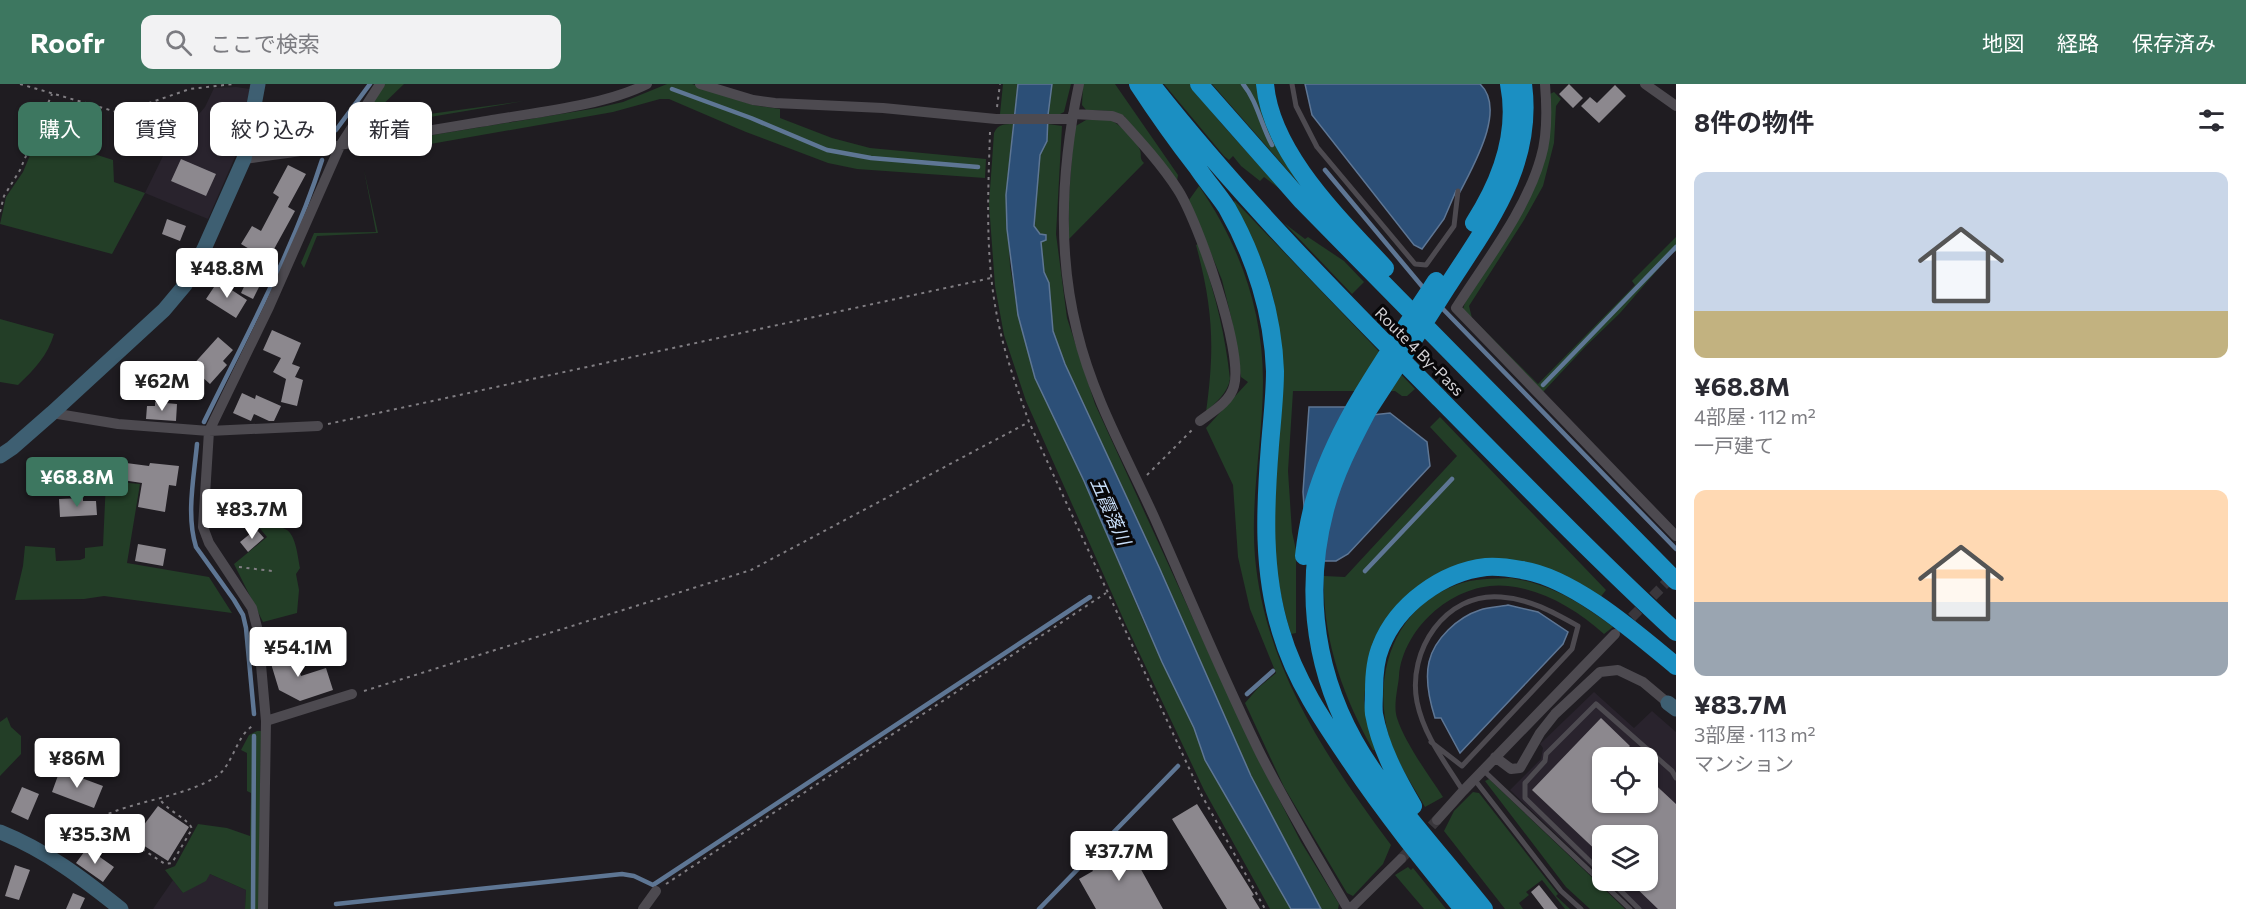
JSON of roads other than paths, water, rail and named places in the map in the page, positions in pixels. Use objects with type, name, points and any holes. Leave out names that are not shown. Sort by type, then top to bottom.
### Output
[{"type":"highway","points":[[1138,84],[1226,208],[1248,251],[1260,284],[1267,312],[1275,372],[1265,541],[1273,605],[1294,670],[1320,718],[1351,763],[1385,811],[1463,909]]},
{"type":"highway","name":"Route 4 By-Pass","points":[[1151,84],[1225,174],[1365,324],[1615,576],[1676,632]]},
{"type":"highway","name":"Route 4 By-Pass","points":[[1199,84],[1302,201],[1676,581]]},
{"type":"highway","points":[[1265,84],[1269,108],[1277,128],[1305,176],[1389,272],[1537,424],[1577,480]]},
{"type":"highway","points":[[1484,909],[1378,778],[1343,721],[1327,678],[1317,640],[1303,563],[1314,502],[1327,463],[1341,434],[1357,404],[1478,217],[1499,176],[1510,136],[1512,118],[1509,84]]},
{"type":"highway","points":[[1351,763],[1323,698],[1311,658],[1304,623],[1325,509],[1338,469],[1368,410],[1492,217],[1511,178],[1523,139],[1525,102],[1523,84]]},
{"type":"highway","points":[[1449,865],[1398,782],[1382,744],[1373,712],[1374,676],[1380,647],[1396,618],[1417,598],[1439,583],[1461,573],[1486,567],[1523,570],[1552,579],[1587,599],[1639,635],[1676,666]]},
{"type":"street","points":[[0,456],[52,413],[164,310],[185,285],[204,249],[244,159],[258,84]]},
{"type":"street","points":[[263,909],[266,721],[258,631],[252,608],[208,543],[203,526],[209,431],[269,307],[340,146],[380,84]]},
{"type":"street","points":[[244,159],[340,146],[517,116],[615,97],[647,84]]},
{"type":"street","points":[[700,84],[753,100],[775,103],[883,108],[1000,119],[1112,116],[1120,119],[1178,189],[1210,263],[1227,325],[1233,357],[1234,385],[1227,399],[1200,421]]},
{"type":"street","points":[[1079,84],[1072,117],[1063,205],[1069,285],[1077,331],[1095,390],[1260,753],[1292,814],[1349,909],[1401,859]]},
{"type":"street","points":[[1545,84],[1546,125],[1542,154],[1535,175],[1521,206],[1456,308],[1676,536]]},
{"type":"street","points":[[1645,84],[1676,106]]},
{"type":"street","points":[[52,413],[118,424],[209,431],[318,426]]},
{"type":"street","points":[[1437,820],[1462,791],[1615,634]]},
{"type":"street","points":[[1495,758],[1511,769],[1520,768],[1540,733],[1555,714],[1600,672],[1618,670],[1642,682],[1672,706]]},
{"type":"street","points":[[266,721],[352,694]]},
{"type":"street","points":[[0,832],[48,855],[121,909]]},
{"type":"street","points":[[643,909],[656,891]]},
{"type":"lane","points":[[1292,84],[1296,106],[1317,147],[1415,264],[1426,265],[1450,233],[1456,216],[1458,191]]},
{"type":"lane","points":[[1431,742],[1462,766],[1572,649],[1578,626],[1529,601],[1500,596],[1465,603],[1444,618],[1428,634],[1419,655],[1415,676],[1416,700],[1431,742],[1462,791]]},
{"type":"lane","points":[[1592,863],[1525,798],[1525,783],[1545,761],[1546,754],[1596,704],[1672,771],[1676,778]]},
{"type":"lane","points":[[1483,770],[1630,909]]},
{"type":"lane","points":[[1474,780],[1561,891],[1581,909]]},
{"type":"lane","points":[[1621,891],[1639,909]]},
{"type":"water","name":"五霞落川","points":[[1018,84],[1052,84],[1047,141],[1040,155],[1034,226],[1040,234],[1046,235],[1046,240],[1041,242],[1044,272],[1049,283],[1053,331],[1065,364],[1159,567],[1251,776],[1321,909],[1291,909],[1205,760],[1194,728],[1162,662],[1084,481],[1035,378],[1018,315],[1007,229],[1006,195]]},
{"type":"water","points":[[1305,84],[1480,84],[1487,95],[1490,108],[1485,138],[1460,192],[1456,191],[1444,219],[1422,249],[1414,245],[1312,115]]},
{"type":"water","points":[[1309,407],[1366,407],[1372,415],[1390,413],[1427,442],[1430,466],[1348,554],[1336,561],[1308,561],[1303,492]]},
{"type":"water","points":[[1508,605],[1538,612],[1568,632],[1563,644],[1460,753],[1441,718],[1435,718],[1429,690],[1429,662],[1436,645],[1456,623],[1483,609]]},
{"type":"waterway","points":[[336,130],[370,84]]},
{"type":"waterway","points":[[1243,84],[1252,98],[1272,145]]},
{"type":"waterway","points":[[672,89],[751,118],[827,150],[871,158],[978,167]]},
{"type":"waterway","points":[[204,422],[283,260],[322,160]]},
{"type":"waterway","points":[[1325,170],[1426,291]]},
{"type":"waterway","points":[[1543,385],[1676,247]]},
{"type":"waterway","points":[[1440,306],[1676,549]]},
{"type":"waterway","points":[[197,444],[192,496],[193,535],[196,547],[243,615],[254,714]]},
{"type":"waterway","points":[[1365,571],[1452,479]]},
{"type":"waterway","points":[[336,904],[622,874],[634,876],[653,885],[1090,597]]},
{"type":"waterway","points":[[1247,694],[1273,671]]},
{"type":"waterway","points":[[253,909],[254,736]]},
{"type":"waterway","points":[[1039,909],[1178,766]]},
{"type":"tunnel","points":[[1621,628],[1676,573]]},
{"type":"tunnel","points":[[1401,859],[1437,820]]}]
